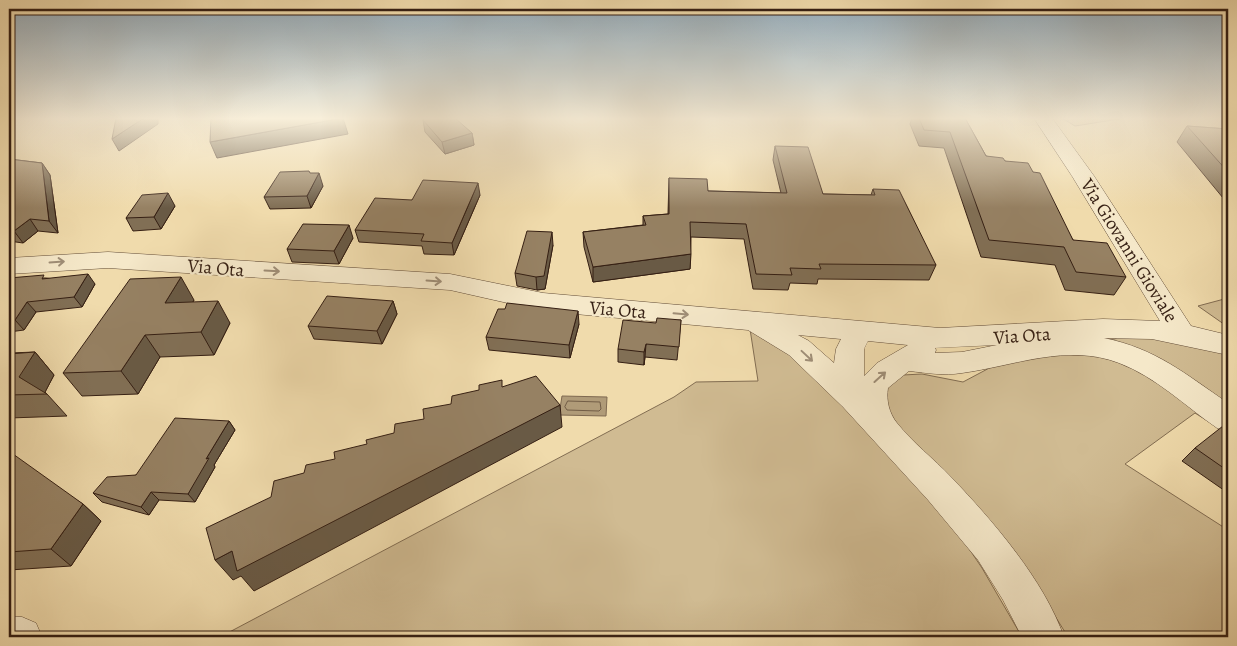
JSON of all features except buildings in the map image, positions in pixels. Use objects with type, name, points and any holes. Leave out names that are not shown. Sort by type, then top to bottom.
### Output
[{"type":"street","name":"Via Giovanni Gioviale","points":[[1064,148],[1182,334]]},
{"type":"street","name":"Via Ota","points":[[9,266],[65,261],[159,262],[250,270],[450,282],[543,302],[940,338],[992,337],[1128,328],[1182,334],[1228,344]]},
{"type":"street","points":[[1152,286],[1188,313],[1228,339]]},
{"type":"street","points":[[752,321],[799,348],[854,399],[940,489],[991,548],[1017,587],[1044,637]]},
{"type":"street","points":[[854,399],[848,370],[850,349],[859,331]]},
{"type":"street","points":[[888,435],[875,414],[870,401],[872,386],[880,376],[940,338]]},
{"type":"street","points":[[906,360],[941,364],[995,357],[1028,348],[1088,346],[1129,355],[1149,364],[1228,420]]},
{"type":"street","points":[[9,636],[22,637]]},
{"type":"shaded area","points":[[1228,298],[1228,327],[1198,306]]},
{"type":"shaded area","points":[[750,329],[798,359],[844,405],[957,531],[982,568],[1022,637],[220,637],[674,397],[696,382],[758,381]]},
{"type":"shaded area","points":[[1121,335],[1152,337],[1228,353],[1228,412],[1151,359],[1042,341],[1115,339]]},
{"type":"shaded area","points":[[1076,351],[1118,356],[1228,428],[1228,434],[1195,413],[1125,464],[1228,530],[1228,637],[1068,637],[1024,566],[892,420],[883,403],[888,384],[903,375],[922,374],[963,382],[995,365]]},
{"type":"water","points":[[562,396],[607,397],[606,416],[559,415]]}]
